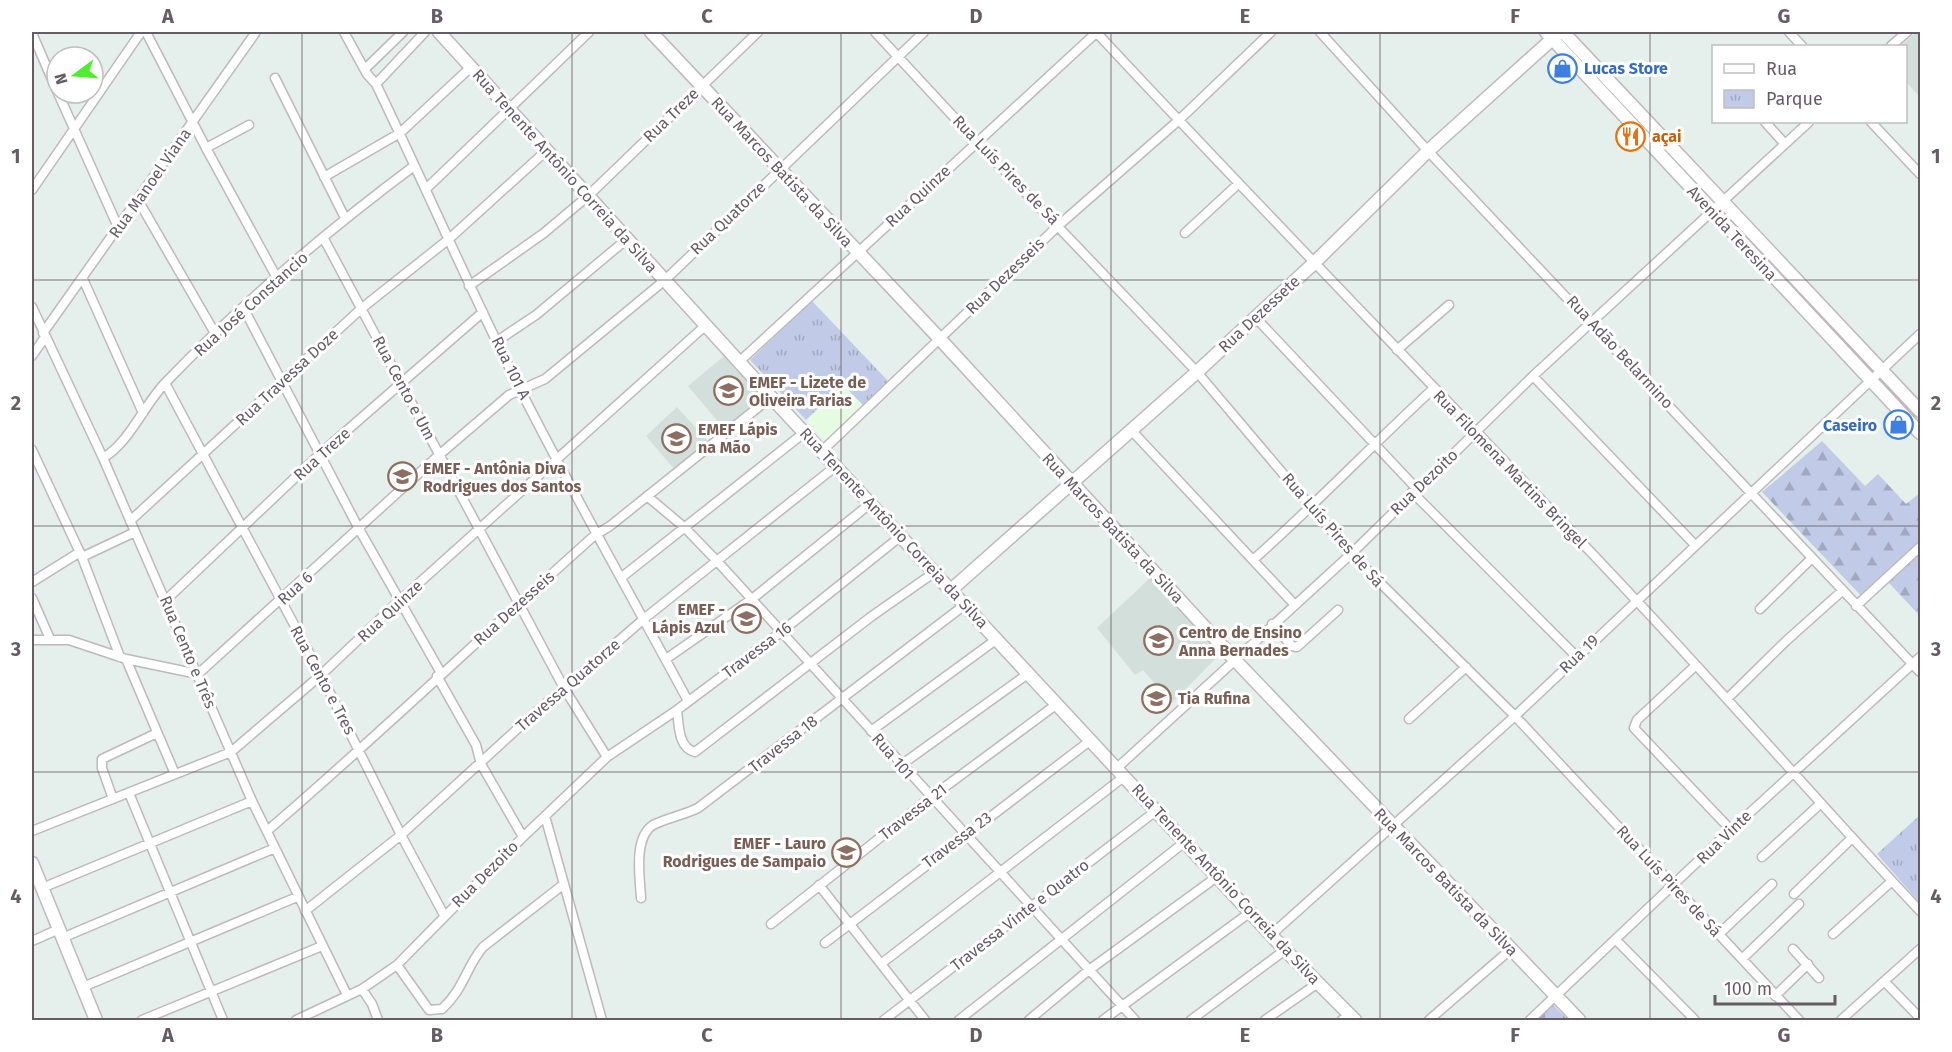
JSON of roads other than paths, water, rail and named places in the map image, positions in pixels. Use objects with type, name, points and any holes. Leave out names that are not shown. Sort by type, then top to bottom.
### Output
[{"type":"main road","name":"Rua Tenente Antônio Correia da Silva","points":[[439,32],[771,397],[1252,911],[1349,1019]]},
{"type":"main road","name":"Rua Marcos Batista da Silva","points":[[651,32],[939,338],[1234,659],[1579,1020]]},
{"type":"main road","name":"Rua Dezessete","points":[[952,589],[1197,372],[1313,264],[1428,151],[1556,33]]},
{"type":"main road","name":"Avenida Teresina","points":[[1556,33],[1587,56],[1920,411]]},
{"type":"main road","name":"Avenida Teresina","points":[[1556,33],[1577,66],[1920,433]]},
{"type":"main road","points":[[1577,66],[1587,56]]},
{"type":"main road","points":[[1600,90],[1609,80]]},
{"type":"main road","points":[[32,863],[96,1020]]},
{"type":"street","points":[[32,190],[141,32]]},
{"type":"street","points":[[146,32],[192,123],[277,278]]},
{"type":"street","name":"Rua Manoel Viana","points":[[32,356],[118,227],[256,32]]},
{"type":"street","name":"Rua 101 A","points":[[344,32],[376,84],[469,286],[595,535],[645,618],[688,701]]},
{"type":"street","points":[[366,68],[403,32]]},
{"type":"street","points":[[376,84],[425,32]]},
{"type":"street","points":[[426,189],[590,32]]},
{"type":"street","name":"Rua Treze","points":[[469,286],[544,233],[588,196],[758,32]]},
{"type":"street","name":"Rua Luís Pires de Sá","points":[[876,32],[977,142],[1059,225],[1197,372],[1350,554],[1515,716],[1799,1020]]},
{"type":"street","name":"Rua Quatorze","points":[[520,388],[545,379],[665,280],[924,32]]},
{"type":"street","name":"Rua Filomena Martins Bringel","points":[[1096,32],[1313,264],[1637,600],[1820,804],[1920,910]]},
{"type":"street","name":"Rua Quinze","points":[[740,361],[1096,32]]},
{"type":"street","name":"Rua Dezesseis","points":[[823,450],[1059,225],[1179,120],[1271,32]]},
{"type":"street","name":"Rua Adão Belarmino","points":[[1320,32],[1428,151],[1592,322],[1920,672]]},
{"type":"street","points":[[1789,32],[1801,45]]},
{"type":"street","points":[[1892,45],[1907,32]]},
{"type":"street","points":[[32,33],[45,64]]},
{"type":"street","points":[[324,177],[400,133],[471,67]]},
{"type":"street","points":[[275,78],[345,218]]},
{"type":"street","points":[[63,105],[118,227]]},
{"type":"street","points":[[1766,123],[1785,144]]},
{"type":"street","name":"Rua Dezoito","points":[[882,963],[1001,872],[1121,772],[1234,659],[1350,554],[1533,376],[1808,123]]},
{"type":"street","points":[[1872,123],[1920,174]]},
{"type":"street","points":[[206,148],[249,125]]},
{"type":"street","name":"Rua Travessa Doze","points":[[130,521],[362,308],[448,239],[546,151]]},
{"type":"street","name":"Rua José Constancio","points":[[103,458],[121,442],[165,383],[216,335],[345,218],[414,166]]},
{"type":"street","points":[[1185,233],[1238,183]]},
{"type":"street","points":[[138,200],[216,335]]},
{"type":"street","name":"Rua Cento e Um","points":[[324,239],[564,688],[607,757]]},
{"type":"street","points":[[497,341],[536,315],[627,239]]},
{"type":"street","points":[[83,279],[143,413]]},
{"type":"street","points":[[1397,350],[1449,305]]},
{"type":"street","name":"Rua Cento e Três","points":[[32,307],[103,458],[252,801],[297,897],[347,995]]},
{"type":"street","points":[[244,309],[359,529],[476,745],[481,764],[523,837]]},
{"type":"street","name":"Rua Treze","points":[[166,600],[321,453],[483,312]]},
{"type":"street","points":[[1255,317],[1375,441],[1414,490],[1577,657]]},
{"type":"street","name":"Rua Quinze","points":[[32,831],[231,752],[321,675],[706,325]]},
{"type":"street","name":"Rua 19","points":[[1272,934],[1515,716],[1920,334]]},
{"type":"street","points":[[1533,376],[1695,545]]},
{"type":"street","name":"Rua Cento e Tres","points":[[165,383],[321,675],[400,835],[444,915]]},
{"type":"street","name":"Rua 6","points":[[198,674],[439,455],[520,388]]},
{"type":"street","points":[[1253,560],[1312,508],[1375,441],[1433,389]]},
{"type":"street","name":"Rua Dezesseis","points":[[267,831],[360,751],[439,675],[595,535],[771,397]]},
{"type":"street","points":[[1132,431],[1294,604]]},
{"type":"street","points":[[622,577],[805,432]]},
{"type":"street","points":[[32,450],[81,554],[123,658],[175,774]]},
{"type":"street","name":"Travessa Quatorze","points":[[305,910],[400,835],[645,618],[836,466]]},
{"type":"street","name":"Rua 101","points":[[647,496],[684,527],[717,561],[812,664],[930,798],[1001,872],[1135,1020]]},
{"type":"street","points":[[666,659],[752,599],[871,503]]},
{"type":"street","points":[[32,582],[81,554],[135,532]]},
{"type":"street","name":"Travessa 16","points":[[607,757],[677,710],[781,632],[901,536]]},
{"type":"street","points":[[1856,606],[1920,547]]},
{"type":"street","points":[[1760,609],[1812,558]]},
{"type":"street","points":[[677,710],[685,746],[695,752],[702,749],[872,616],[935,572]]},
{"type":"street","points":[[1727,699],[1842,591]]},
{"type":"street","points":[[32,598],[50,639]]},
{"type":"street","name":"Travessa 18","points":[[641,898],[640,862],[646,832],[661,822],[698,808],[966,604]]},
{"type":"street","points":[[1272,624],[1292,646],[1297,647],[1338,610]]},
{"type":"street","points":[[32,640],[50,639],[88,645],[123,658],[198,674]]},
{"type":"street","points":[[871,731],[997,639]]},
{"type":"street","name":"Rua Vinte","points":[[1530,1020],[1557,997],[1731,830],[1920,657]]},
{"type":"street","points":[[1695,666],[1633,725],[1643,740],[1731,830]]},
{"type":"street","points":[[1409,719],[1466,668]]},
{"type":"street","points":[[901,765],[1029,673]]},
{"type":"street","name":"Travessa 21","points":[[771,924],[930,798],[1057,704]]},
{"type":"street","points":[[113,799],[102,768],[102,759],[157,733]]},
{"type":"street","name":"Travessa 23","points":[[825,943],[1091,740]]},
{"type":"street","name":"Rua Dezoito","points":[[301,1019],[362,988],[397,965],[444,915],[607,757]]},
{"type":"street","points":[[129,793],[223,1020]]},
{"type":"street","points":[[42,888],[252,801]]},
{"type":"street","points":[[1762,857],[1820,804]]},
{"type":"street","name":"Travessa Vinte e Quatro","points":[[884,1020],[1030,905],[1156,810]]},
{"type":"street","points":[[545,816],[602,1020]]},
{"type":"street","points":[[1794,894],[1852,838]]},
{"type":"street","points":[[959,1020],[1060,938],[1186,841]]},
{"type":"street","points":[[32,941],[170,894],[274,848]]},
{"type":"street","points":[[1029,1020],[1089,970],[1218,876]]},
{"type":"street","points":[[1833,934],[1892,880]]},
{"type":"street","points":[[397,965],[429,1010],[442,1009],[452,1000],[483,947],[564,884]]},
{"type":"street","points":[[1719,934],[1772,884]]},
{"type":"street","points":[[819,885],[925,1020]]},
{"type":"street","points":[[83,987],[297,897]]},
{"type":"street","points":[[1742,959],[1799,904]]},
{"type":"street","points":[[1104,1020],[1252,911]]},
{"type":"street","points":[[1616,940],[1695,1020]]},
{"type":"street","points":[[142,1020],[322,946]]},
{"type":"street","points":[[1793,949],[1819,978]]},
{"type":"street","points":[[1841,1020],[1920,949]]},
{"type":"street","points":[[1191,1020],[1286,950]]},
{"type":"street","points":[[1430,1020],[1510,950]]},
{"type":"street","points":[[1775,996],[1808,964]]},
{"type":"street","points":[[1885,982],[1920,1018]]},
{"type":"street","points":[[1265,1020],[1318,983]]},
{"type":"street","points":[[362,988],[378,1020]]},
{"type":"place","name":"Lucas Store","points":[[1563,68]]},
{"type":"place","name":"açai","points":[[1631,136]]},
{"type":"place","name":"EMEF - Lizete de Oliveira Farias","points":[[728,391]]},
{"type":"place","name":"Caseiro","points":[[1898,425]]},
{"type":"place","name":"EMEF Lápis na Mão","points":[[677,438]]},
{"type":"place","name":"EMEF - Antônia Diva Rodrigues dos Santos","points":[[402,477]]},
{"type":"place","name":"EMEF - Lápis Azul","points":[[746,618]]},
{"type":"place","name":"Centro de Ensino Anna Bernades","points":[[1158,641]]},
{"type":"place","name":"Tia Rufina","points":[[1157,698]]},
{"type":"place","name":"EMEF - Lauro Rodrigues de Sampaio","points":[[847,852]]}]
